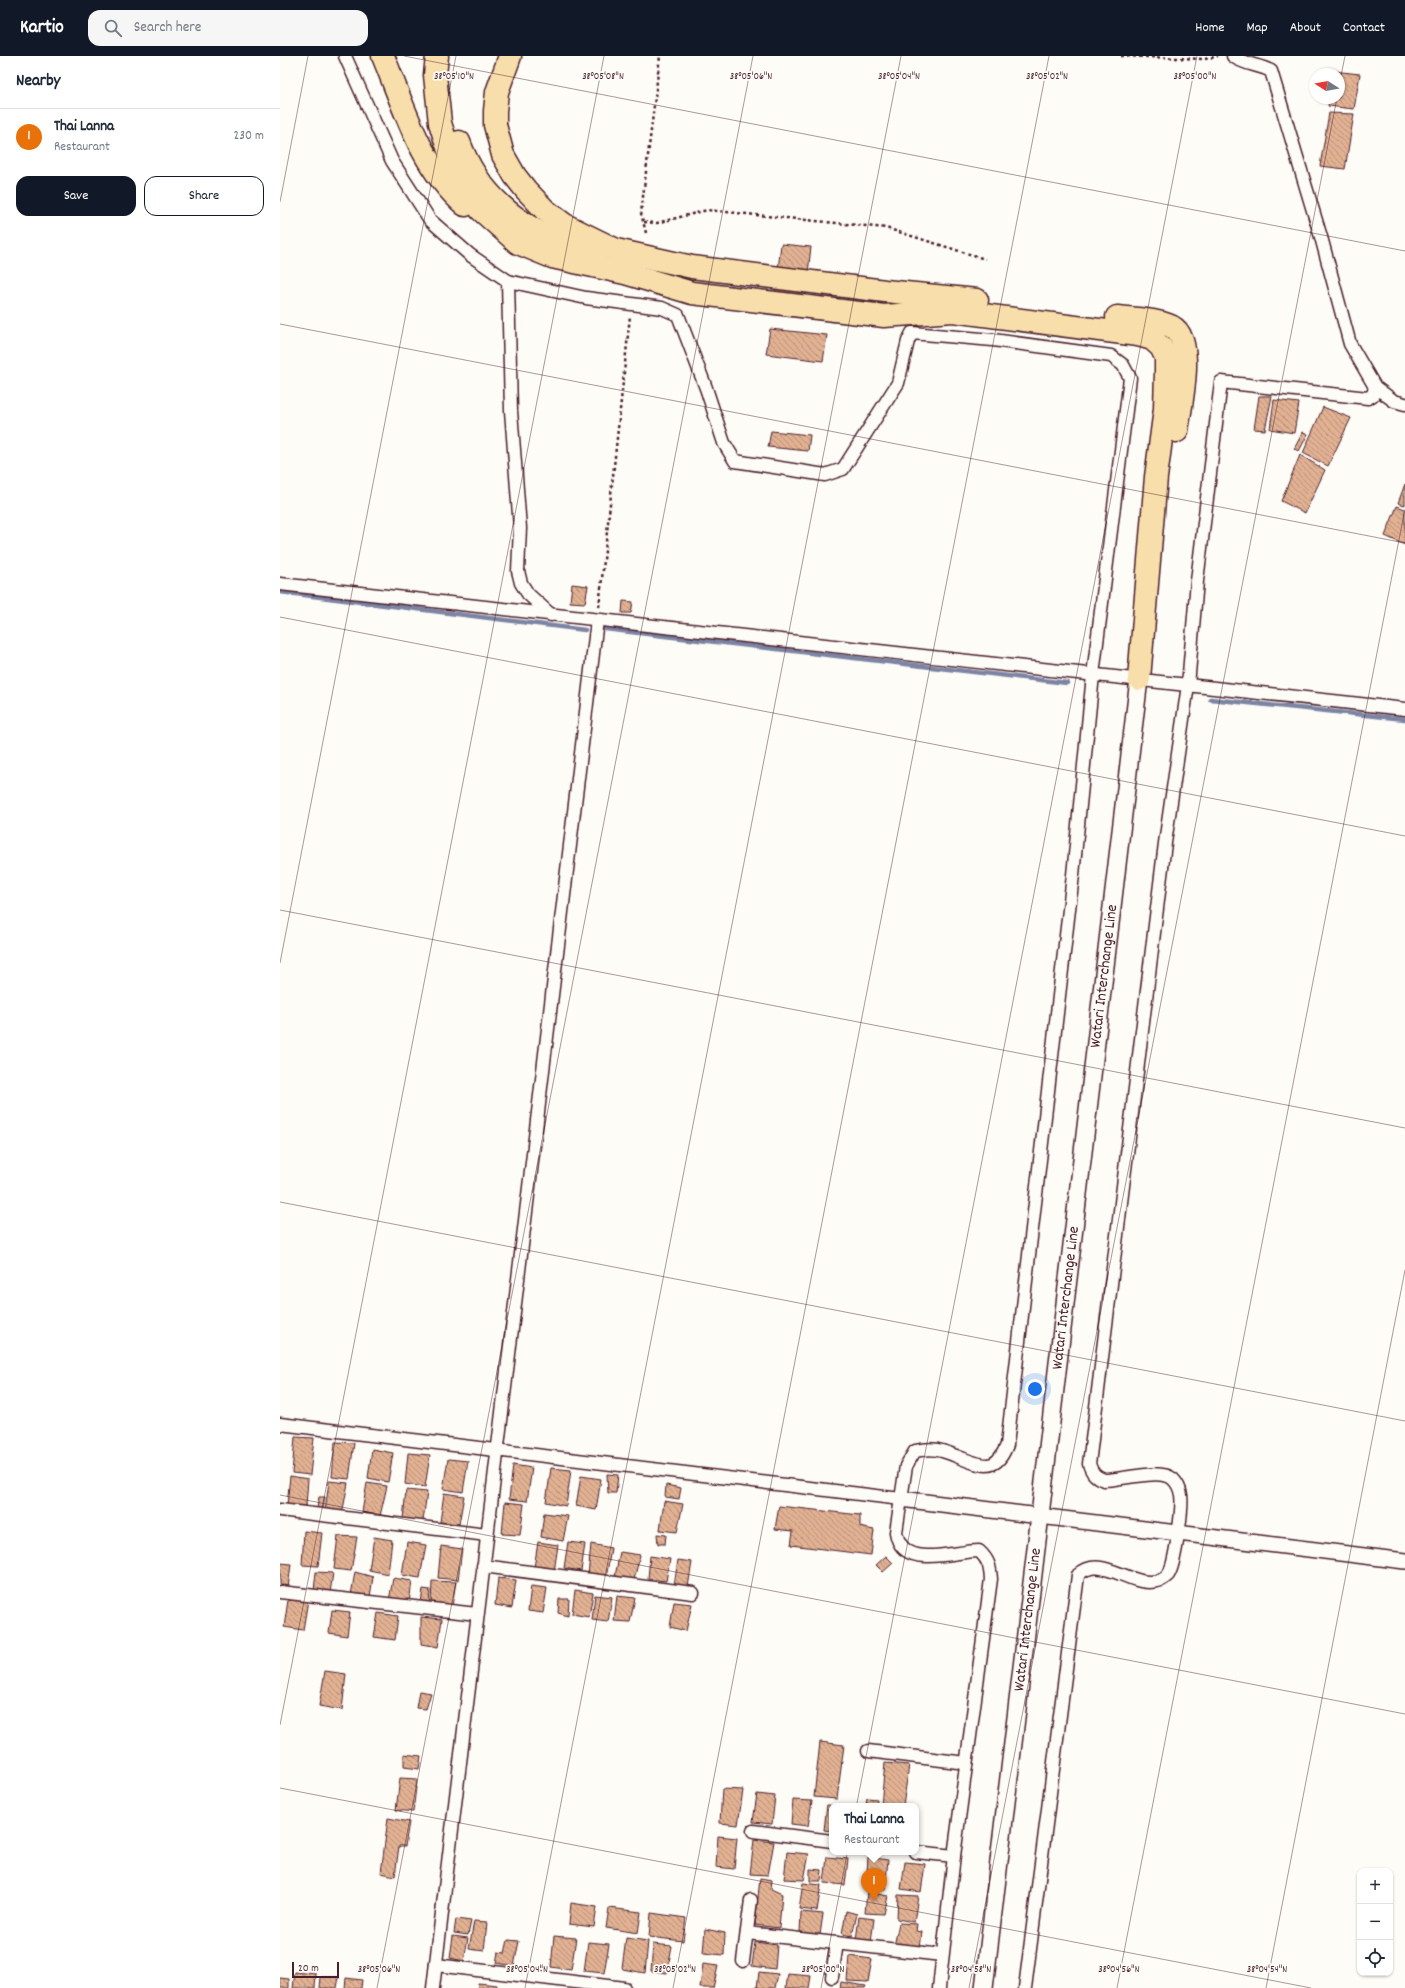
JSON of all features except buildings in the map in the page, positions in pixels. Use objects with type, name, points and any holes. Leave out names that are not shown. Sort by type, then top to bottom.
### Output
[{"type":"highway","points":[[383,56],[414,135],[433,171],[450,193],[480,219],[518,243],[552,257],[614,260],[692,267],[885,291],[954,304],[1130,318],[1169,325],[1177,330],[1181,337],[1186,357],[1165,526],[1140,679]]},
{"type":"highway","points":[[437,56],[435,75],[440,123],[458,179],[481,210],[518,243]]},
{"type":"highway","points":[[451,56],[450,97],[455,129],[464,156],[490,195],[518,219],[547,236],[614,260]]},
{"type":"highway","points":[[510,56],[497,92],[495,125],[506,160],[515,176],[545,210],[614,260]]},
{"type":"main road","name":"Watari Interchange Line","points":[[984,1988],[1140,679]]},
{"type":"street","points":[[345,56],[392,161],[430,220],[470,256],[508,281],[586,298],[662,308],[678,315],[706,388],[724,443],[735,461],[825,475],[843,469],[898,383],[908,341],[912,333],[993,340],[1110,356],[1123,365],[1130,378],[1093,675],[1074,868],[1007,1445],[999,1459],[993,1464],[987,1466],[941,1450],[923,1449],[915,1451],[906,1466],[896,1532],[898,1540],[907,1551],[913,1555],[923,1557],[979,1552],[986,1557],[990,1566],[991,1580],[938,1988]]},
{"type":"street","points":[[1233,56],[1241,62],[1261,66],[1271,70],[1321,237],[1350,344],[1375,387],[1394,401],[1405,404]]},
{"type":"street","points":[[508,281],[511,411],[520,528],[518,571],[521,583],[528,594],[552,614]]},
{"type":"street","points":[[1025,1988],[1078,1575],[1091,1567],[1099,1567],[1144,1582],[1162,1580],[1168,1575],[1174,1559],[1178,1533],[1181,1497],[1178,1484],[1172,1478],[1166,1475],[1155,1474],[1104,1480],[1097,1478],[1092,1472],[1089,1464],[1164,851],[1188,685],[1197,581],[1221,382],[1368,398],[1373,395],[1375,387]]},
{"type":"street","points":[[280,584],[1405,709]]},
{"type":"street","points":[[433,1988],[597,620]]},
{"type":"street","points":[[280,1424],[1405,1560]]},
{"type":"street","points":[[280,1510],[487,1534]]},
{"type":"street","points":[[483,1566],[693,1593]]},
{"type":"street","points":[[280,1592],[477,1614]]},
{"type":"street","points":[[868,1751],[966,1764]]},
{"type":"street","points":[[754,1831],[829,1841]]},
{"type":"street","points":[[919,1852],[954,1856]]},
{"type":"street","points":[[743,1961],[751,1900]]},
{"type":"street","points":[[747,1933],[942,1955]]},
{"type":"street","points":[[832,1978],[837,1943]]},
{"type":"street","points":[[436,1965],[624,1988]]},
{"type":"path","points":[[646,233],[641,213],[660,56]]},
{"type":"path","points":[[1121,56],[1205,59],[1218,56]]},
{"type":"path","points":[[644,222],[657,223],[707,210],[886,228],[985,259]]},
{"type":"path","points":[[597,620],[632,304]]},
{"type":"waterway","points":[[280,592],[585,630]]},
{"type":"waterway","points":[[605,629],[1067,683]]},
{"type":"waterway","points":[[1210,699],[1405,719]]},
{"type":"place","name":"Thai Lanna","points":[[874,1901]]}]
